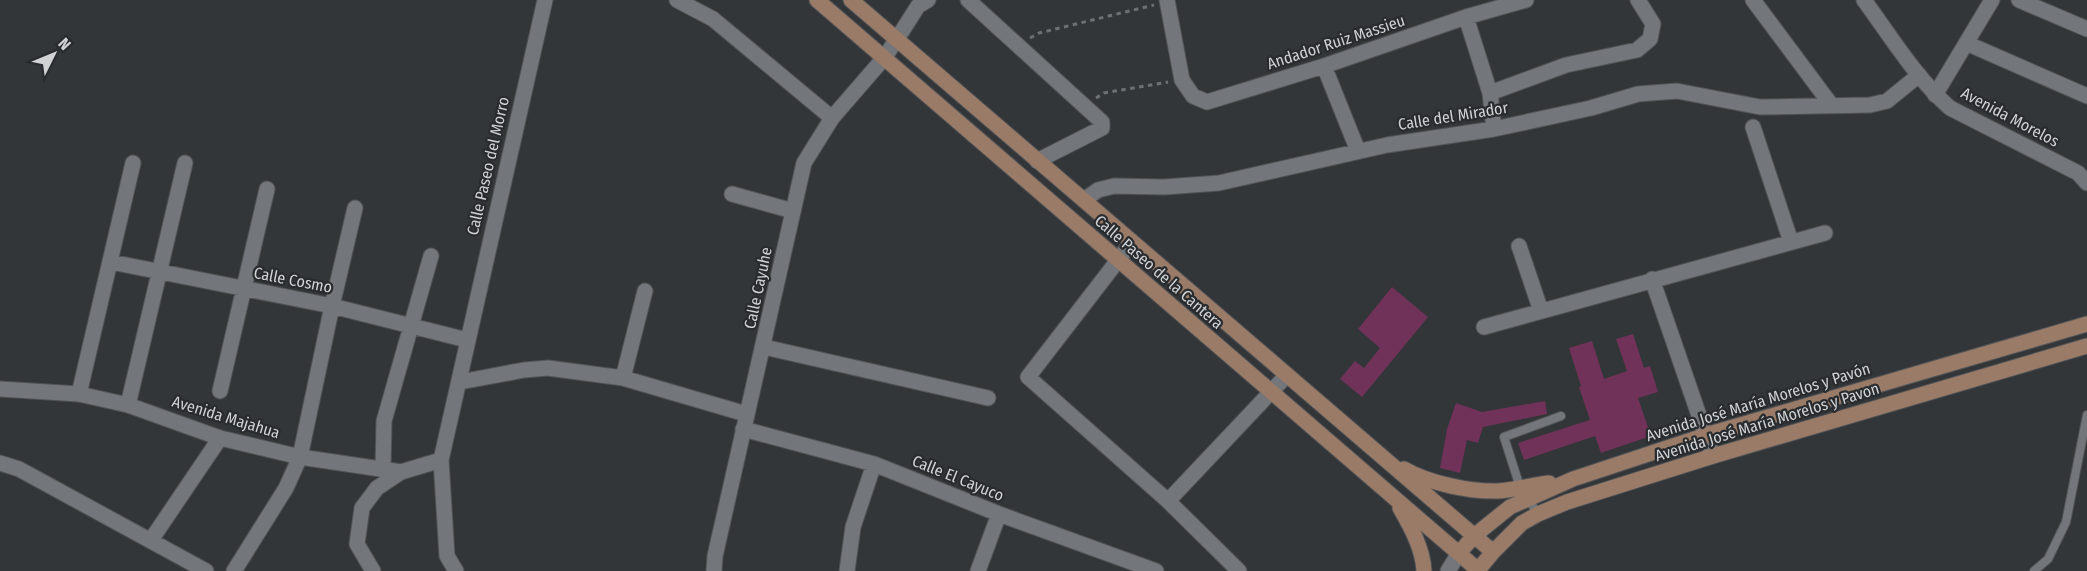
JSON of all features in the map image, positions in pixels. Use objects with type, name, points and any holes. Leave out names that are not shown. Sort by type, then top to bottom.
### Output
[{"type":"main road","name":"Calle Paseo de la Cantera","points":[[817,0],[1478,570]]},
{"type":"main road","name":"Calle Paseo de la Cantera","points":[[851,0],[1493,552]]},
{"type":"main road","name":"Avenida José María Morelos y Pavón","points":[[1376,453],[1418,477],[1462,488],[1523,493],[1706,435],[2087,324]]},
{"type":"main road","name":"Avenida José María Morelos y Pavon","points":[[1478,570],[1522,524],[1538,514],[1567,502],[1713,456],[2087,346]]},
{"type":"main road","points":[[1459,553],[1474,536],[1510,507],[1523,493]]},
{"type":"main road","points":[[1394,498],[1411,528],[1424,563],[1424,571]]},
{"type":"street","name":"Calle Paseo del Morro","points":[[456,571],[447,556],[441,460],[545,0]]},
{"type":"street","points":[[677,0],[713,19],[832,118]]},
{"type":"street","name":"Calle Cayuhe","points":[[714,571],[715,556],[744,422],[764,347],[804,164],[832,118],[884,58],[918,6],[928,0]]},
{"type":"street","points":[[969,0],[1102,122],[1102,128],[1037,161]]},
{"type":"street","name":"Andador Ruiz Massieu","points":[[1182,80],[1193,96],[1207,102],[1324,66],[1466,17],[1526,0]]},
{"type":"street","points":[[1490,93],[1566,65],[1637,50],[1650,39],[1653,24],[1638,0]]},
{"type":"street","points":[[1753,0],[1832,106]]},
{"type":"street","name":"Avenida Morelos","points":[[1864,0],[1919,75],[1935,95],[1950,108],[2084,177]]},
{"type":"street","points":[[2019,0],[2087,29]]},
{"type":"street","points":[[1167,1],[1182,80]]},
{"type":"street","points":[[1935,95],[1966,44],[1985,4]]},
{"type":"street","points":[[1466,17],[1490,93],[1494,129]]},
{"type":"street","points":[[1966,44],[2087,96]]},
{"type":"street","points":[[1324,66],[1358,151]]},
{"type":"street","name":"Calle del Mirador","points":[[1084,200],[1098,190],[1114,186],[1164,187],[1219,183],[1358,151],[1494,129],[1591,108],[1638,94],[1677,91],[1760,106],[1870,105],[1887,101],[1919,75]]},
{"type":"street","points":[[1753,127],[1791,242]]},
{"type":"street","points":[[79,394],[134,163]]},
{"type":"street","points":[[128,405],[185,163]]},
{"type":"street","points":[[220,391],[267,189]]},
{"type":"street","points":[[732,194],[793,211]]},
{"type":"street","points":[[234,571],[286,488],[300,457],[355,208]]},
{"type":"street","points":[[1484,327],[1825,233]]},
{"type":"street","points":[[1132,242],[1028,377],[1168,501],[1239,571]]},
{"type":"street","points":[[1519,246],[1541,311]]},
{"type":"street","points":[[383,470],[384,421],[431,256]]},
{"type":"street","name":"Calle Cosmo","points":[[111,262],[332,306],[467,340]]},
{"type":"street","points":[[1652,279],[1713,456]]},
{"type":"street","points":[[623,378],[645,291]]},
{"type":"street","points":[[764,347],[988,398]]},
{"type":"street","name":"Calle El Cayuco","points":[[460,382],[548,368],[623,378],[744,422],[874,464],[1116,564],[1156,571]]},
{"type":"street","points":[[1168,501],[1287,376]]},
{"type":"street","name":"Avenida Majahua","points":[[0,389],[79,394],[128,405],[220,438],[300,457],[401,472],[441,460]]},
{"type":"street","points":[[151,540],[220,438]]},
{"type":"street","points":[[0,463],[19,469],[206,571]]},
{"type":"street","points":[[847,571],[853,527],[874,464]]},
{"type":"street","points":[[373,571],[357,544],[362,508],[377,488],[401,472]]},
{"type":"street","points":[[978,571],[999,514]]},
{"type":"street","points":[[1448,571],[1459,553]]},
{"type":"lane","points":[[1538,514],[1523,493],[1504,437],[1561,416]]},
{"type":"lane","points":[[2034,571],[2049,559],[2066,522],[2087,416]]},
{"type":"path","points":[[1018,46],[1039,33],[1167,1]]},
{"type":"path","points":[[1083,106],[1104,93],[1182,80]]},
{"type":"building","points":[[1392,287],[1428,317],[1362,397],[1340,379],[1355,361],[1364,368],[1380,348],[1358,329]]},
{"type":"building","points":[[1633,334],[1644,368],[1650,366],[1658,392],[1638,398],[1651,436],[1601,453],[1595,436],[1524,460],[1518,443],[1590,420],[1569,348],[1592,341],[1604,379],[1627,371],[1616,339]]},
{"type":"building","points":[[1545,401],[1547,414],[1483,427],[1478,443],[1467,440],[1460,473],[1440,468],[1447,429],[1456,403],[1482,412]]}]
